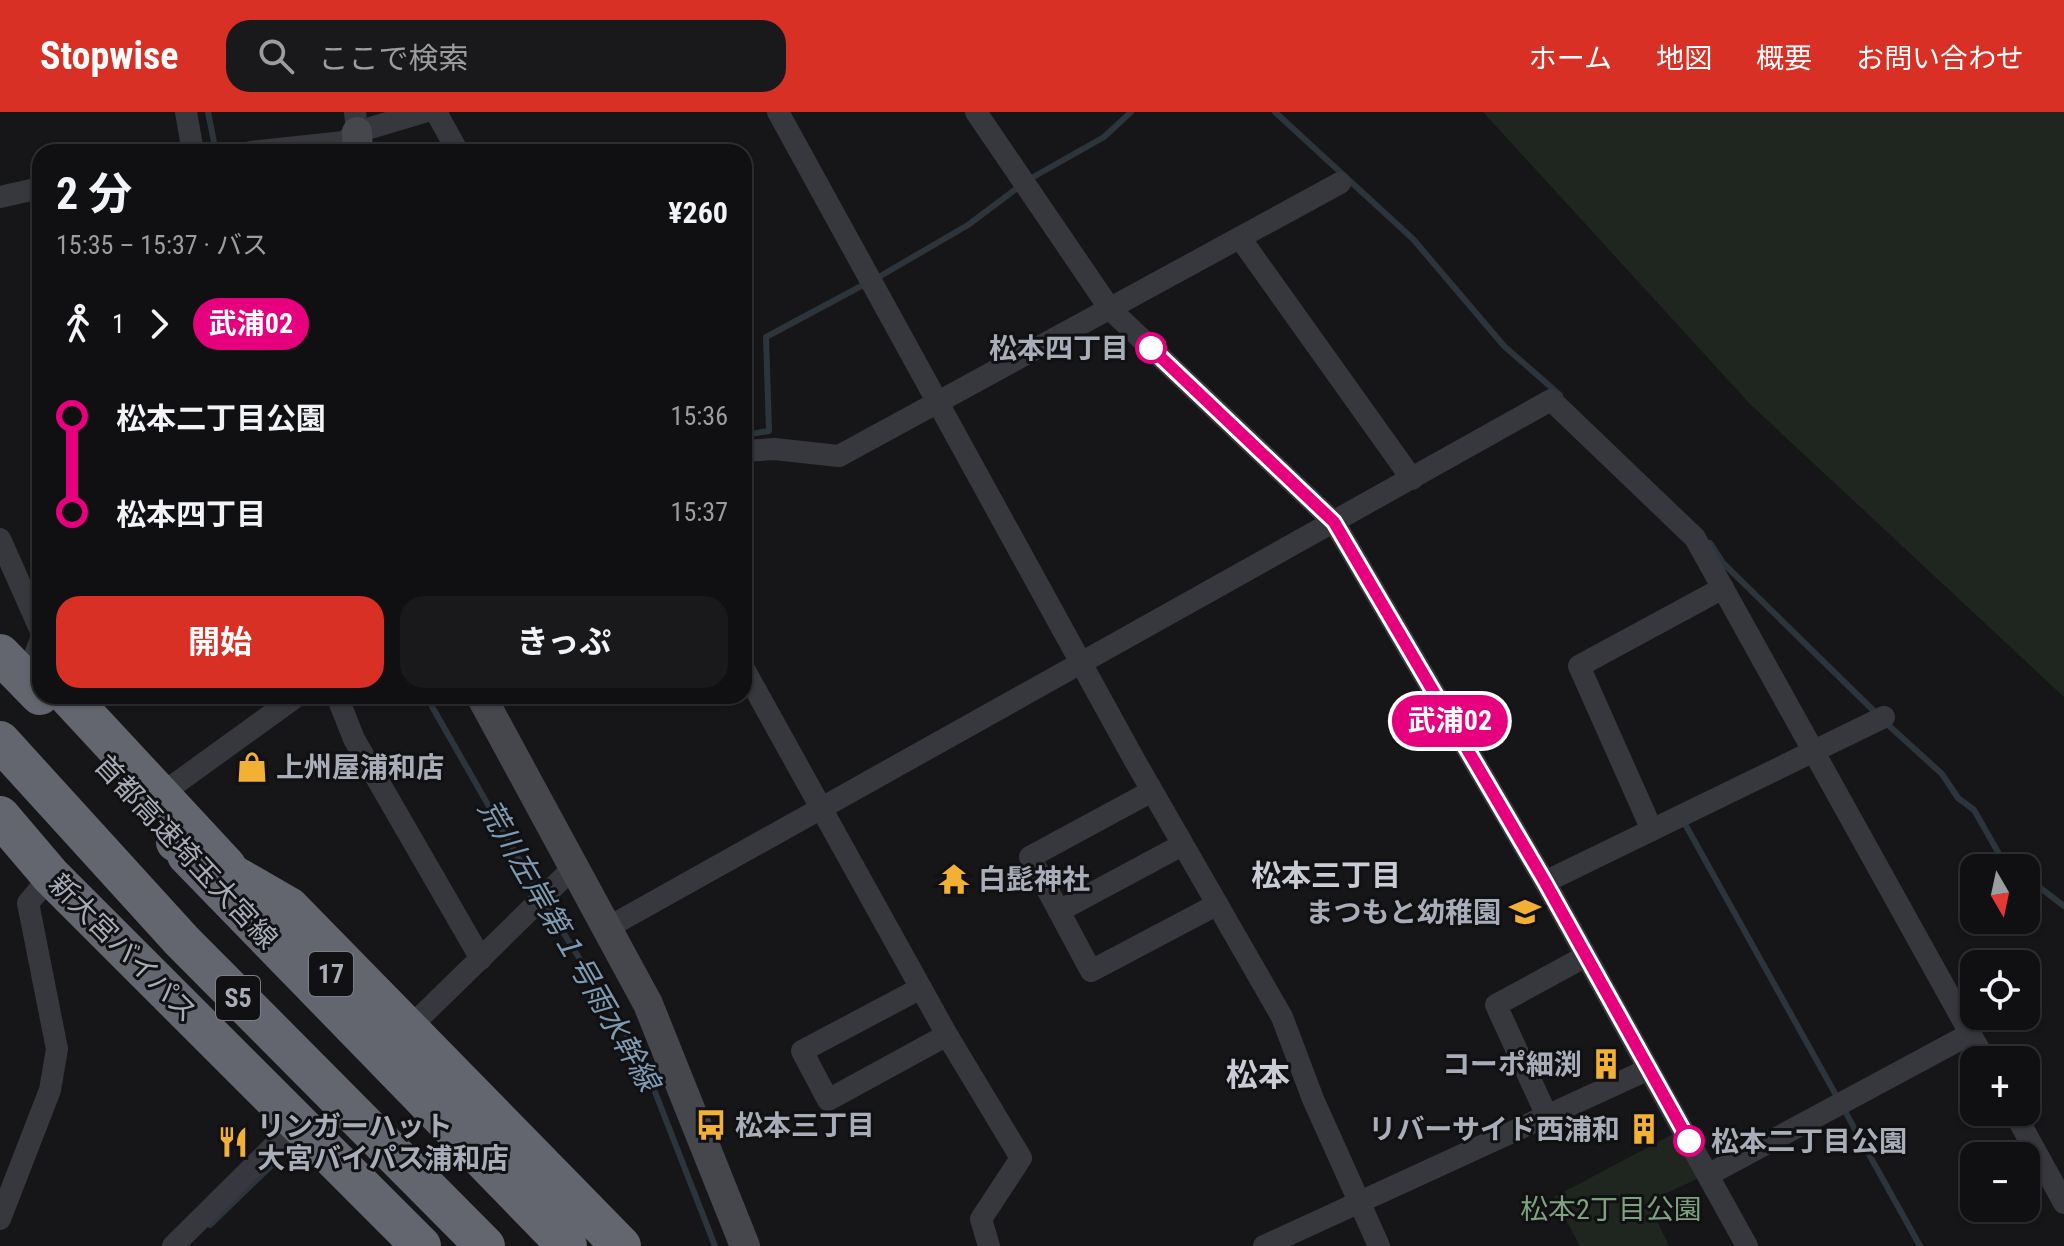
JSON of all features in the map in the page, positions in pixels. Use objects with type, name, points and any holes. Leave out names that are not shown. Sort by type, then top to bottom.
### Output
[{"type":"highway","points":[[0,627],[32,661]]},
{"type":"highway","name":"首都高速埼玉大宮線","points":[[67,704],[176,842],[567,1246]]},
{"type":"highway","name":"17","points":[[75,704],[259,902],[601,1246]]},
{"type":"highway","name":"S5","points":[[0,741],[182,941],[485,1246]]},
{"type":"highway","points":[[0,771],[167,958],[449,1246]]},
{"type":"highway","name":"新大宮バイパス","points":[[0,816],[51,876],[421,1246]]},
{"type":"highway","name":"S5","points":[[176,842],[289,907],[621,1246]]},
{"type":"street","points":[[186,112],[192,144]]},
{"type":"street","points":[[325,144],[344,142],[357,132],[424,112]]},
{"type":"street","points":[[436,112],[454,144]]},
{"type":"street","points":[[778,112],[1081,664],[1282,1017],[1313,1099],[1379,1246]]},
{"type":"street","points":[[976,112],[1110,309],[1334,522],[1545,882],[1747,1246]]},
{"type":"street","points":[[752,450],[774,449],[839,456],[1340,183]]},
{"type":"street","points":[[0,197],[32,190]]},
{"type":"street","points":[[1240,238],[1412,479]]},
{"type":"street","points":[[607,928],[1551,400],[1695,538],[1977,1046]]},
{"type":"street","points":[[0,539],[30,584],[32,624]]},
{"type":"street","points":[[1652,830],[1579,666],[1723,588]]},
{"type":"street","points":[[752,683],[947,1035],[1021,1158],[981,1219],[989,1246]]},
{"type":"street","points":[[160,795],[286,704]]},
{"type":"street","points":[[340,704],[354,739],[481,959]]},
{"type":"street","points":[[485,704],[648,1004],[745,1246]]},
{"type":"street","points":[[1545,882],[1884,717]]},
{"type":"street","points":[[1152,791],[1030,857],[1091,971],[1216,905]]},
{"type":"street","points":[[1059,911],[1182,845]]},
{"type":"street","points":[[397,1041],[574,867]]},
{"type":"street","points":[[2,1204],[50,1090],[57,1049],[28,903],[51,876]]},
{"type":"street","points":[[1547,1116],[1496,1005],[1586,956]]},
{"type":"street","points":[[921,988],[802,1051],[828,1100],[947,1035]]},
{"type":"street","points":[[1708,1175],[1970,1034]]},
{"type":"street","points":[[1264,1246],[1649,1069]]},
{"type":"street","points":[[173,1246],[297,1123]]},
{"type":"street","points":[[2022,1126],[2064,1203]]},
{"type":"green space","points":[[1483,112],[2064,112],[2064,697],[1751,405]]},
{"type":"green space","name":"松本2丁目公園","points":[[1677,1132],[1701,1177],[1648,1202],[1669,1246],[1580,1246],[1554,1197]]},
{"type":"waterway","points":[[208,112],[214,144]]},
{"type":"waterway","points":[[877,278],[968,225],[1028,180],[1104,137],[1131,112]]},
{"type":"waterway","points":[[1275,112],[1413,239],[1504,346],[1560,395]]},
{"type":"waterway","points":[[752,434],[769,431],[766,337],[867,283]]},
{"type":"waterway","points":[[1710,543],[1723,563],[1878,715]]},
{"type":"waterway","name":"荒川左岸第１号雨水幹線","points":[[431,704],[539,894]]},
{"type":"waterway","points":[[1886,723],[1942,774],[1958,798],[1974,810],[1999,854]]},
{"type":"waterway","points":[[1685,824],[1920,1246]]},
{"type":"waterway","points":[[2040,888],[2064,906]]},
{"type":"waterway","name":"荒川左岸第１号雨水幹線","points":[[545,903],[643,1061],[715,1246]]},
{"type":"waterway","points":[[210,1225],[274,1163]]},
{"type":"bus line","name":"武浦02","points":[[1151,348],[1334,522],[1545,882],[1689,1141]]},
{"type":"place","name":"松本四丁目","points":[[1151,348]]},
{"type":"place","name":"上州屋浦和店","points":[[252,767]]},
{"type":"place","name":"白髭神社","points":[[954,879]]},
{"type":"place","name":"まつもと幼稚園","points":[[1525,912]]},
{"type":"place","name":"コーポ細渕","points":[[1606,1064]]},
{"type":"place","name":"松本三丁目","points":[[711,1125]]},
{"type":"place","name":"リバーサイド西浦和","points":[[1644,1129]]},
{"type":"place","name":"松本二丁目公園","points":[[1689,1141]]},
{"type":"place","name":"リンガーハット 大宮バイパス浦和店","points":[[233,1142]]},
{"type":"district","name":"松本三丁目","points":[[1326,875]]},
{"type":"district","name":"松本","points":[[1258,1075]]}]
